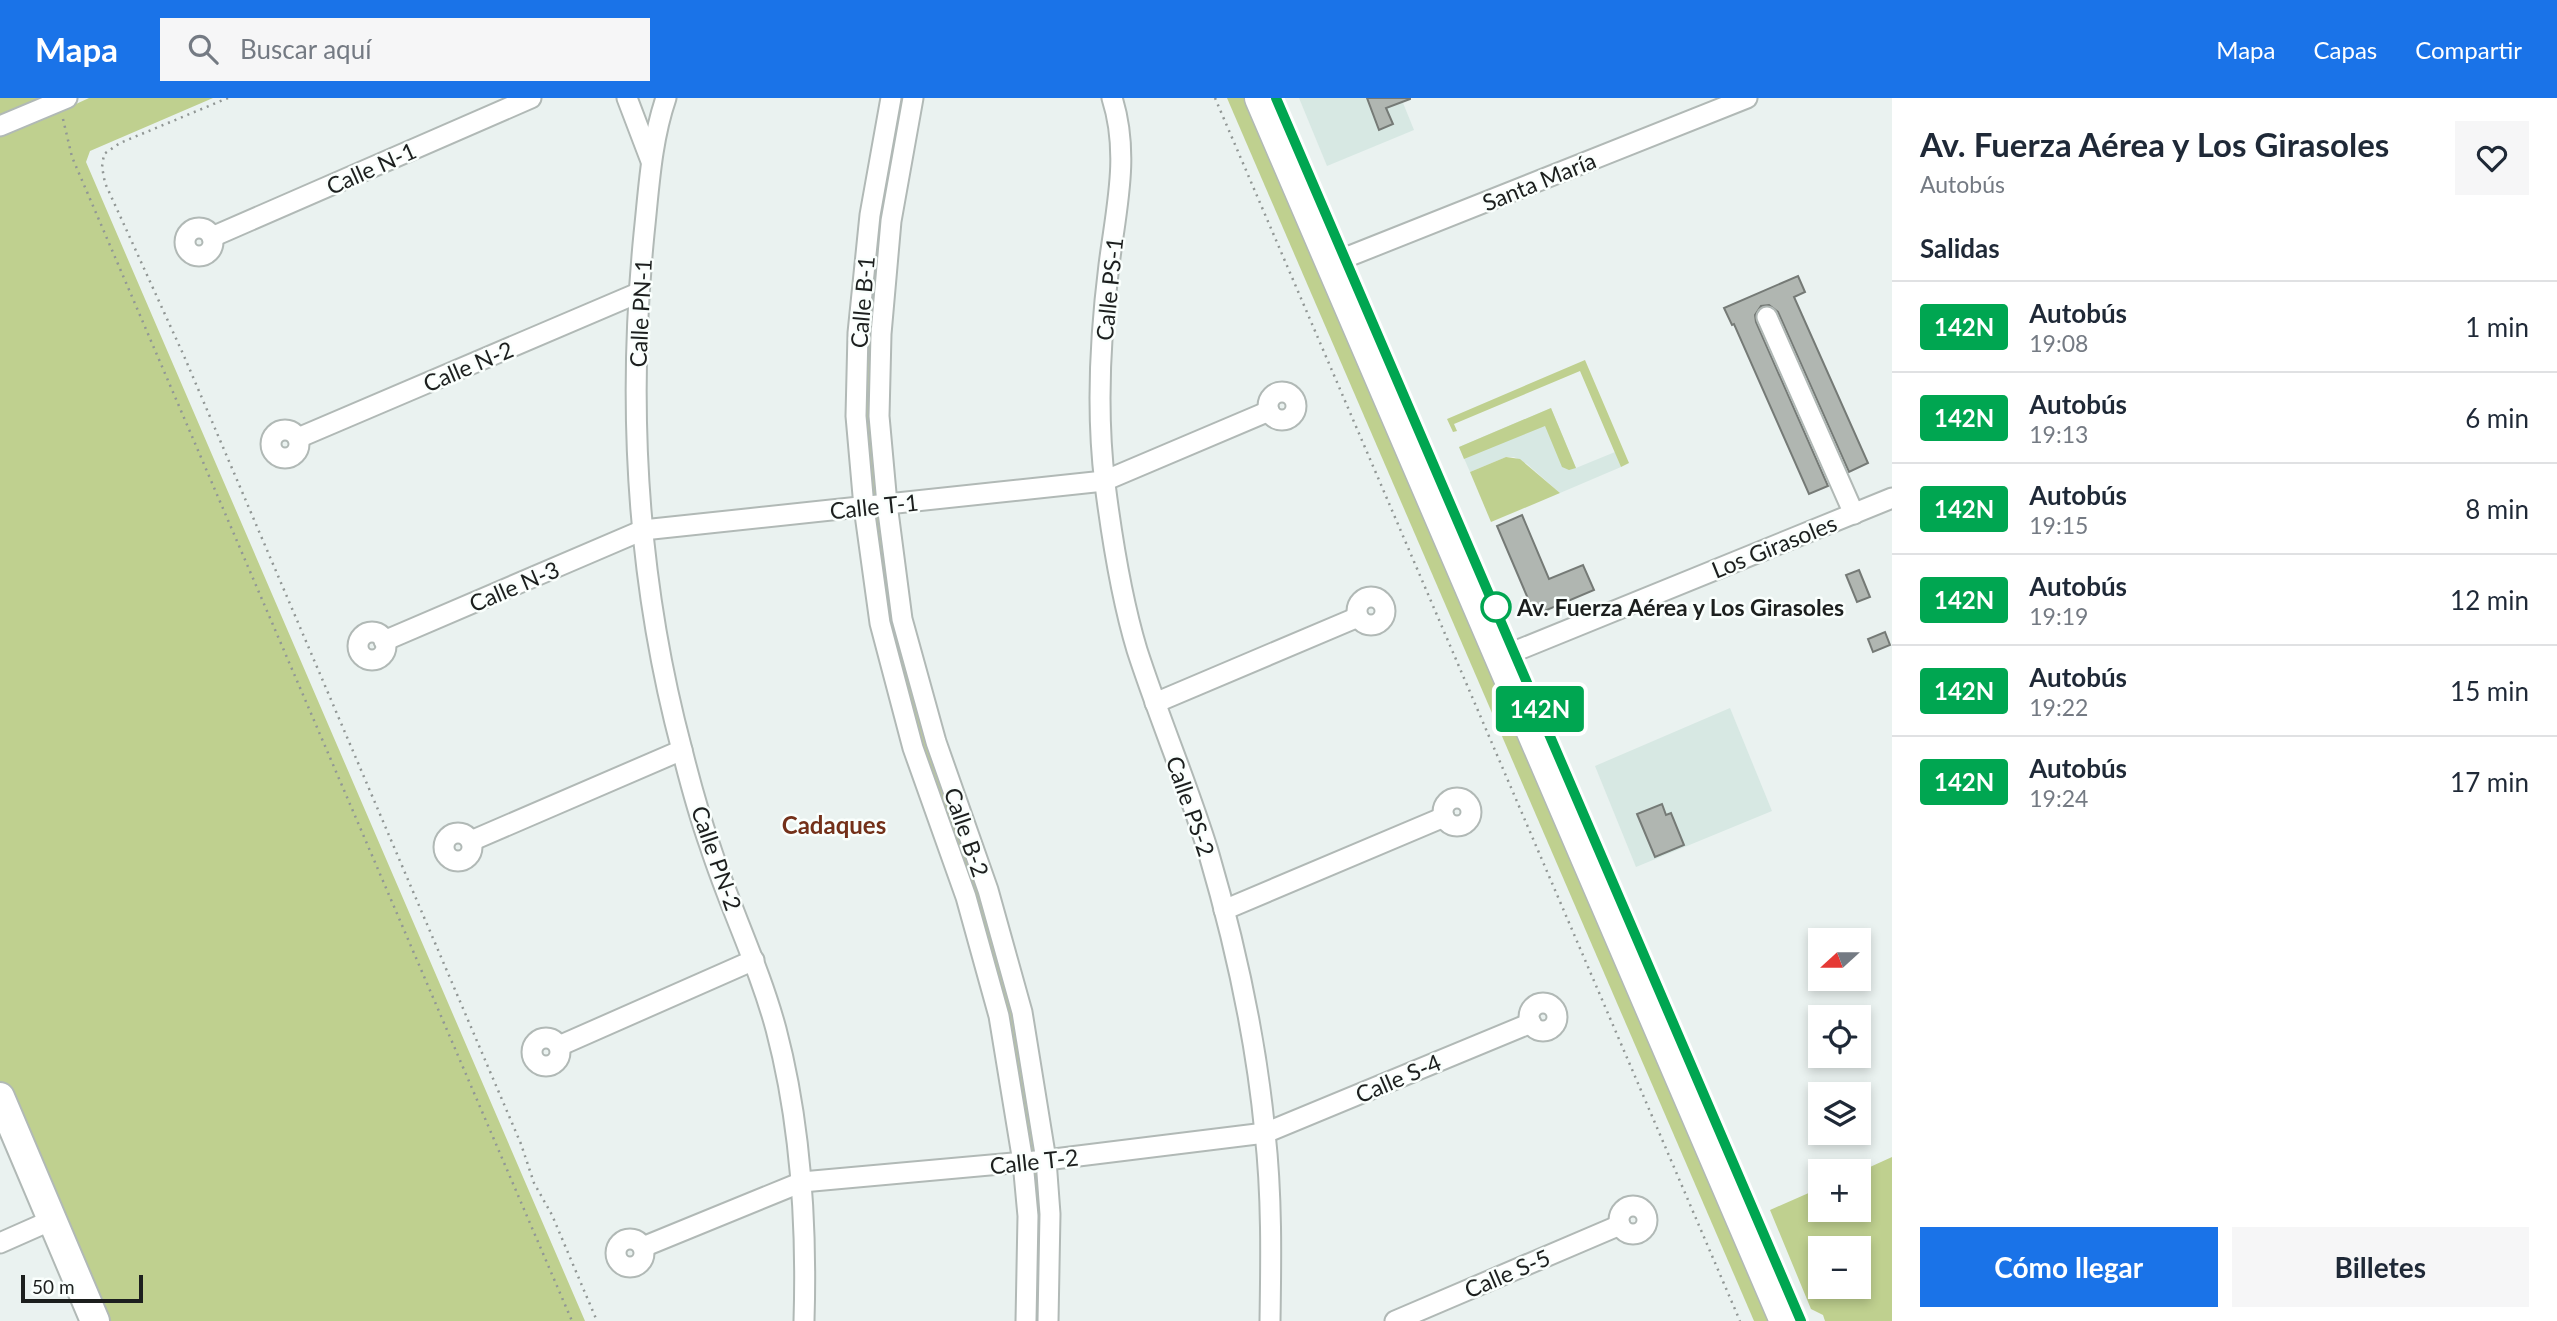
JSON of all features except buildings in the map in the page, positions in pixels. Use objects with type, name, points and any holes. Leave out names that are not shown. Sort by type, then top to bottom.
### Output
[{"type":"main road","points":[[1261,98],[1339,260]]},
{"type":"main road","points":[[1276,98],[1339,260],[1508,654],[1801,1321]]},
{"type":"main road","points":[[1508,654],[1786,1321]]},
{"type":"main road","points":[[0,1097],[95,1321]]},
{"type":"street","name":"Calle N-1","points":[[212,237],[531,98]]},
{"type":"street","points":[[627,98],[652,162]]},
{"type":"street","name":"Calle PN-1","points":[[643,530],[636,459],[638,293],[658,120],[666,98]]},
{"type":"street","name":"Calle B-1","points":[[864,507],[856,416],[858,333],[870,215],[891,98]]},
{"type":"street","name":"Calle B-1","points":[[887,504],[879,416],[881,334],[891,221],[913,98]]},
{"type":"street","name":"Calle PS-1","points":[[1104,481],[1100,409],[1102,333],[1109,264],[1119,205],[1122,154],[1112,98]]},
{"type":"street","name":"Santa María","points":[[1339,260],[1746,98]]},
{"type":"street","points":[[0,126],[63,100]]},
{"type":"street","points":[[870,215],[891,221]]},
{"type":"street","name":"Calle N-2","points":[[298,438],[638,293]]},
{"type":"street","points":[[1767,317],[1854,514]]},
{"type":"street","name":"Calle T-1","points":[[643,530],[1104,481],[1269,411]]},
{"type":"street","name":"Calle PS-2","points":[[1104,481],[1122,586],[1136,646],[1206,848],[1241,980],[1265,1133],[1271,1270],[1270,1321]]},
{"type":"street","name":"Los Girasoles","points":[[1508,654],[1892,498]]},
{"type":"street","name":"Calle B-2","points":[[887,504],[902,619],[936,743],[988,890],[1022,1012],[1046,1160],[1050,1214],[1048,1321]]},
{"type":"street","name":"Calle B-2","points":[[864,507],[880,623],[913,748],[966,897],[999,1016],[1023,1162],[1028,1216],[1026,1321]]},
{"type":"street","name":"Calle N-3","points":[[384,641],[643,530]]},
{"type":"street","name":"Calle PN-2","points":[[643,530],[650,595],[665,681],[682,751],[710,847],[754,960],[776,1029],[790,1094],[802,1182],[806,1263],[804,1321]]},
{"type":"street","points":[[1155,703],[1358,617]]},
{"type":"street","points":[[471,841],[682,751]]},
{"type":"street","points":[[1224,910],[1444,817]]},
{"type":"street","points":[[559,1046],[754,960]]},
{"type":"street","name":"Calle S-4","points":[[1265,1133],[1531,1023]]},
{"type":"street","name":"Calle T-2","points":[[643,1247],[802,1182],[1046,1160],[1265,1133]]},
{"type":"street","points":[[0,1243],[52,1220]]},
{"type":"street","name":"Calle S-5","points":[[1395,1321],[1620,1224]]},
{"type":"path","points":[[228,98],[120,143],[104,154],[102,167],[106,183],[184,356],[521,1144],[534,1183],[552,1216],[597,1321]]},
{"type":"path","points":[[1215,98],[1740,1321]]},
{"type":"path","points":[[63,100],[72,157],[572,1321]]},
{"type":"shaded area","points":[[1299,98],[1401,98],[1414,130],[1327,166]]},
{"type":"shaded area","points":[[1551,408],[1576,468],[1615,452],[1621,467],[1560,493],[1527,464],[1514,457],[1506,457],[1470,472],[1459,447]]},
{"type":"shaded area","points":[[1730,708],[1772,811],[1636,867],[1595,766]]},
{"type":"green space","points":[[0,98],[67,98],[63,110],[89,98],[213,98],[90,151],[86,162],[585,1321],[95,1321],[0,1097]]},
{"type":"green space","points":[[891,98],[913,98],[881,334],[902,619],[988,890],[1046,1160],[1048,1321],[1026,1321],[1028,1215],[999,1016],[880,623],[856,416]]},
{"type":"green space","points":[[1227,98],[1255,98],[1781,1321],[1754,1321]]},
{"type":"green space","points":[[1585,360],[1629,463],[1621,467],[1580,371],[1454,424],[1457,431],[1453,432],[1447,419]]},
{"type":"green space","points":[[1551,408],[1576,468],[1569,470],[1562,467],[1545,426],[1464,459],[1459,447]]},
{"type":"green space","points":[[1506,457],[1520,459],[1560,493],[1491,522],[1470,472]]},
{"type":"green space","points":[[1892,1157],[1892,1321],[1825,1321],[1823,1315],[1811,1309],[1770,1210],[1808,1193],[1808,1222],[1871,1222],[1871,1167]]},
{"type":"bus line","name":"142N","points":[[1276,98],[1801,1321]]},
{"type":"place","name":"Av. Fuerza Aérea y Los Girasoles","points":[[1496,607]]},
{"type":"district","name":"Cadaques","points":[[834,824]]}]
